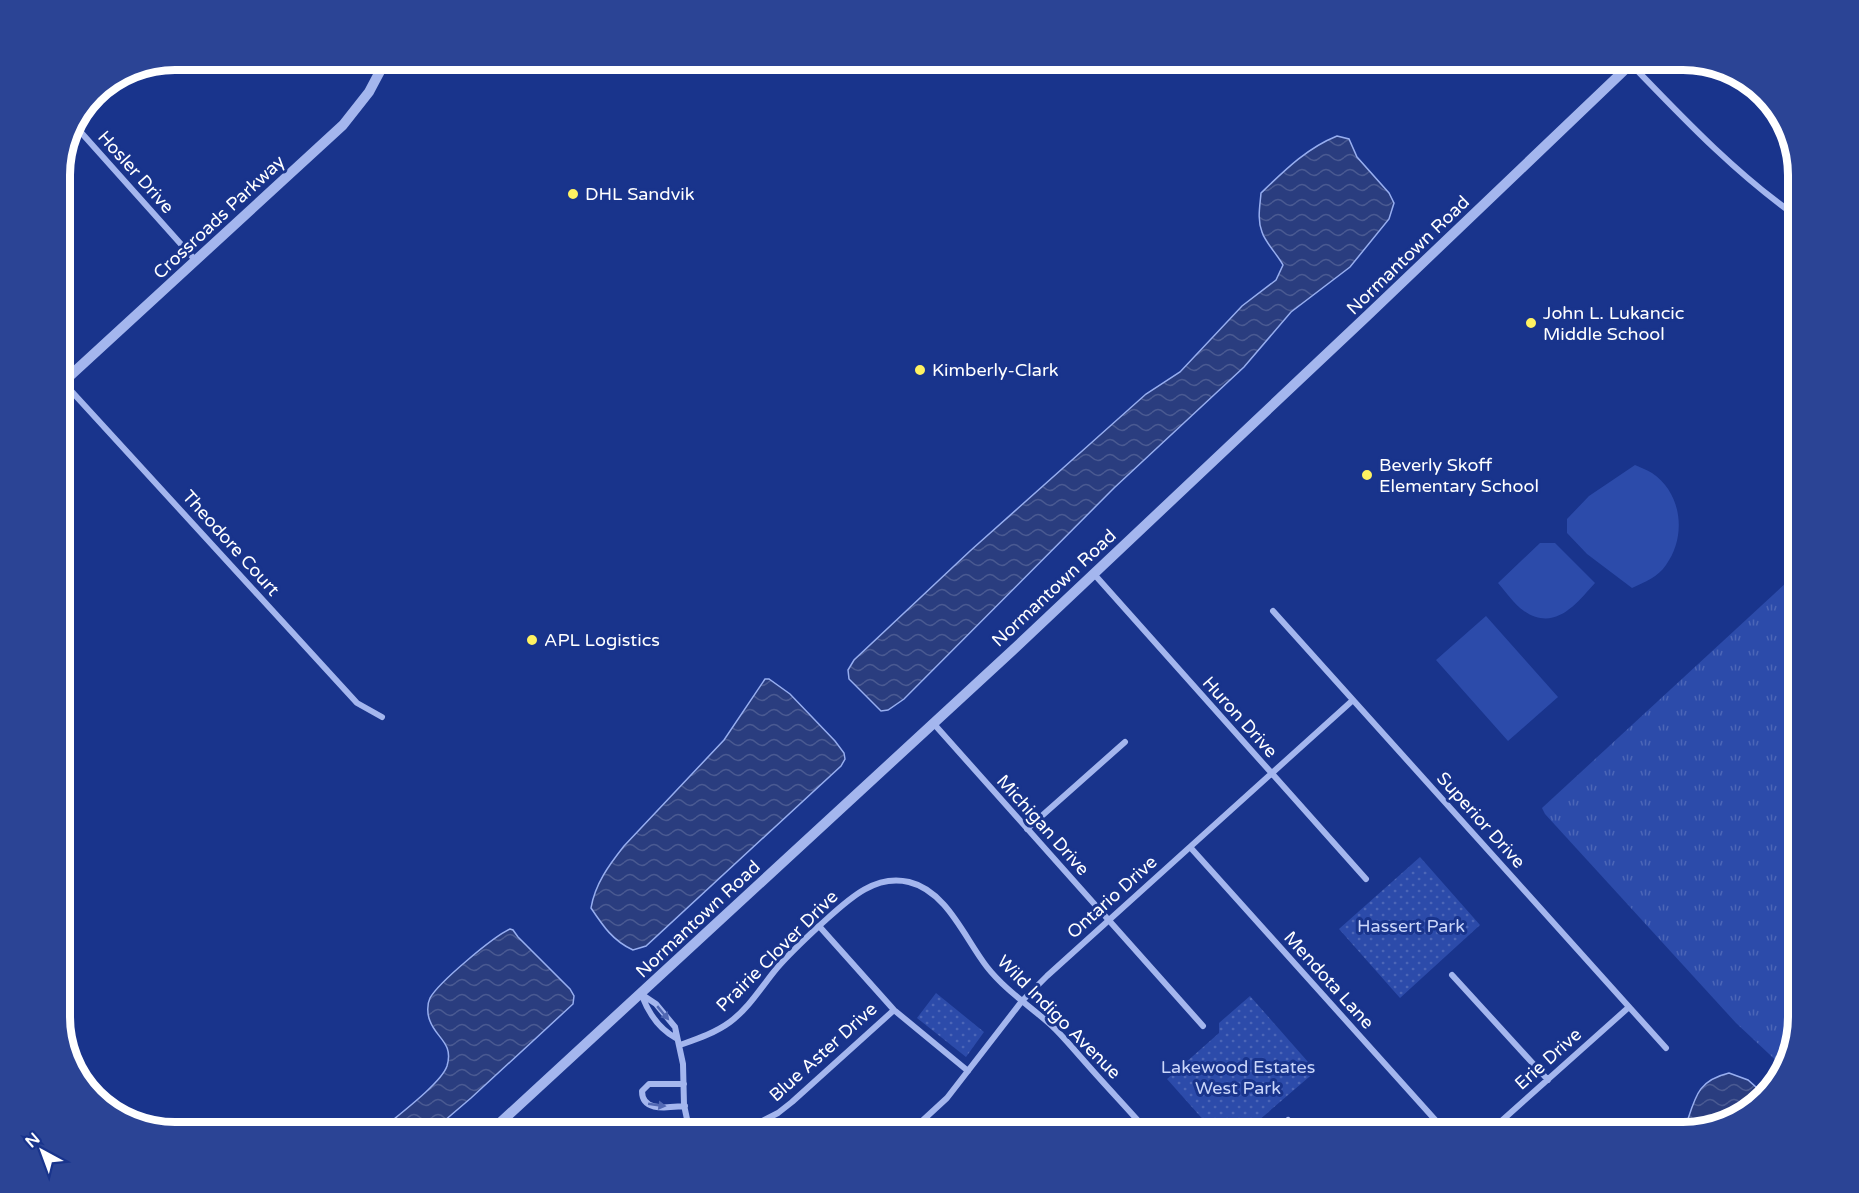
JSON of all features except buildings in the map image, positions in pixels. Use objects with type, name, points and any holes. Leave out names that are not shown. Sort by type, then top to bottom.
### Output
[{"type":"street","name":"Crossroads Parkway","points":[[71,375],[343,125],[369,92],[380,71]]},
{"type":"street","name":"Normantown Road","points":[[501,1122],[934,724],[1624,71]]},
{"type":"street","points":[[1641,71],[1718,153],[1788,210]]},
{"type":"street","name":"Hosler Drive","points":[[80,131],[196,261]]},
{"type":"street","name":"Theodore Court","points":[[71,393],[357,703],[382,717]]},
{"type":"street","name":"Huron Drive","points":[[1094,574],[1366,879]]},
{"type":"street","name":"Superior Drive","points":[[1273,611],[1666,1048]]},
{"type":"street","name":"Ontario Drive","points":[[921,1122],[946,1098],[1022,1001],[1047,975],[1353,700]]},
{"type":"street","name":"Michigan Drive","points":[[934,724],[1203,1026]]},
{"type":"street","points":[[1027,829],[1125,742]]},
{"type":"street","name":"Mendota Lane","points":[[1190,847],[1437,1122]]},
{"type":"street","name":"Prairie Clover Drive","points":[[680,1045],[716,1031],[742,1012],[779,965],[853,896],[869,886],[896,880]]},
{"type":"street","name":"Wild Indigo Avenue","points":[[896,880],[919,885],[932,894],[944,906],[988,968],[1022,1001],[1052,1025],[1139,1122]]},
{"type":"street","points":[[819,926],[894,1010],[968,1071]]},
{"type":"street","points":[[1452,975],[1548,1080]]},
{"type":"street","points":[[641,994],[656,1004],[675,1027],[676,1038],[680,1045],[688,1122]]},
{"type":"street","points":[[641,994],[648,1012],[666,1032],[676,1038]]},
{"type":"street","name":"Erie Drive","points":[[1500,1122],[1629,1006]]},
{"type":"street","name":"Blue Aster Drive","points":[[760,1122],[792,1102],[894,1010]]},
{"type":"street","points":[[684,1084],[649,1084],[642,1090],[642,1097],[644,1102],[651,1107],[685,1107]]},
{"type":"green space","points":[[1635,465],[1652,473],[1670,492],[1675,503],[1679,528],[1673,554],[1663,569],[1651,579],[1632,588],[1587,554],[1567,533],[1567,519],[1589,496]]},
{"type":"green space","points":[[1540,543],[1555,543],[1595,583],[1572,607],[1555,617],[1535,617],[1524,611],[1498,583]]},
{"type":"green space","points":[[1788,581],[1788,1031],[1778,1062],[1736,1023],[1542,808]]},
{"type":"green space","points":[[1486,616],[1558,697],[1508,741],[1436,660]]},
{"type":"green space","name":"Hassert Park","points":[[1420,857],[1480,925],[1400,998],[1339,929]]},
{"type":"green space","points":[[936,993],[984,1032],[966,1057],[917,1018]]},
{"type":"green space","name":"Lakewood Estates West Park","points":[[1250,996],[1316,1071],[1257,1122],[1205,1122],[1167,1079],[1219,1033],[1219,1023]]},
{"type":"water","points":[[1337,136],[1349,139],[1357,157],[1389,193],[1394,203],[1389,219],[1350,267],[1291,312],[1244,367],[1114,488],[904,699],[888,710],[881,711],[849,679],[848,670],[854,660],[970,551],[1146,394],[1180,372],[1242,306],[1276,280],[1283,265],[1260,227],[1261,193],[1306,153]]},
{"type":"water","points":[[765,679],[769,679],[790,694],[835,741],[844,753],[845,759],[841,766],[646,946],[633,950],[614,938],[591,908],[599,883],[624,846],[724,740]]},
{"type":"water","points":[[510,929],[513,930],[570,989],[574,996],[573,1004],[443,1122],[390,1122],[436,1082],[447,1066],[449,1058],[446,1046],[429,1018],[430,998],[467,960]]},
{"type":"water","points":[[1729,1073],[1748,1080],[1759,1090],[1730,1112],[1697,1122],[1683,1122],[1688,1119],[1701,1089],[1719,1076]]},
{"type":"place","name":"DHL Sandvik","points":[[573,194]]},
{"type":"place","name":"John L. Lukancic Middle School","points":[[1531,323]]},
{"type":"place","name":"Kimberly-Clark","points":[[920,370]]},
{"type":"place","name":"Beverly Skoff Elementary School","points":[[1367,475]]},
{"type":"place","name":"APL Logistics","points":[[532,640]]}]
